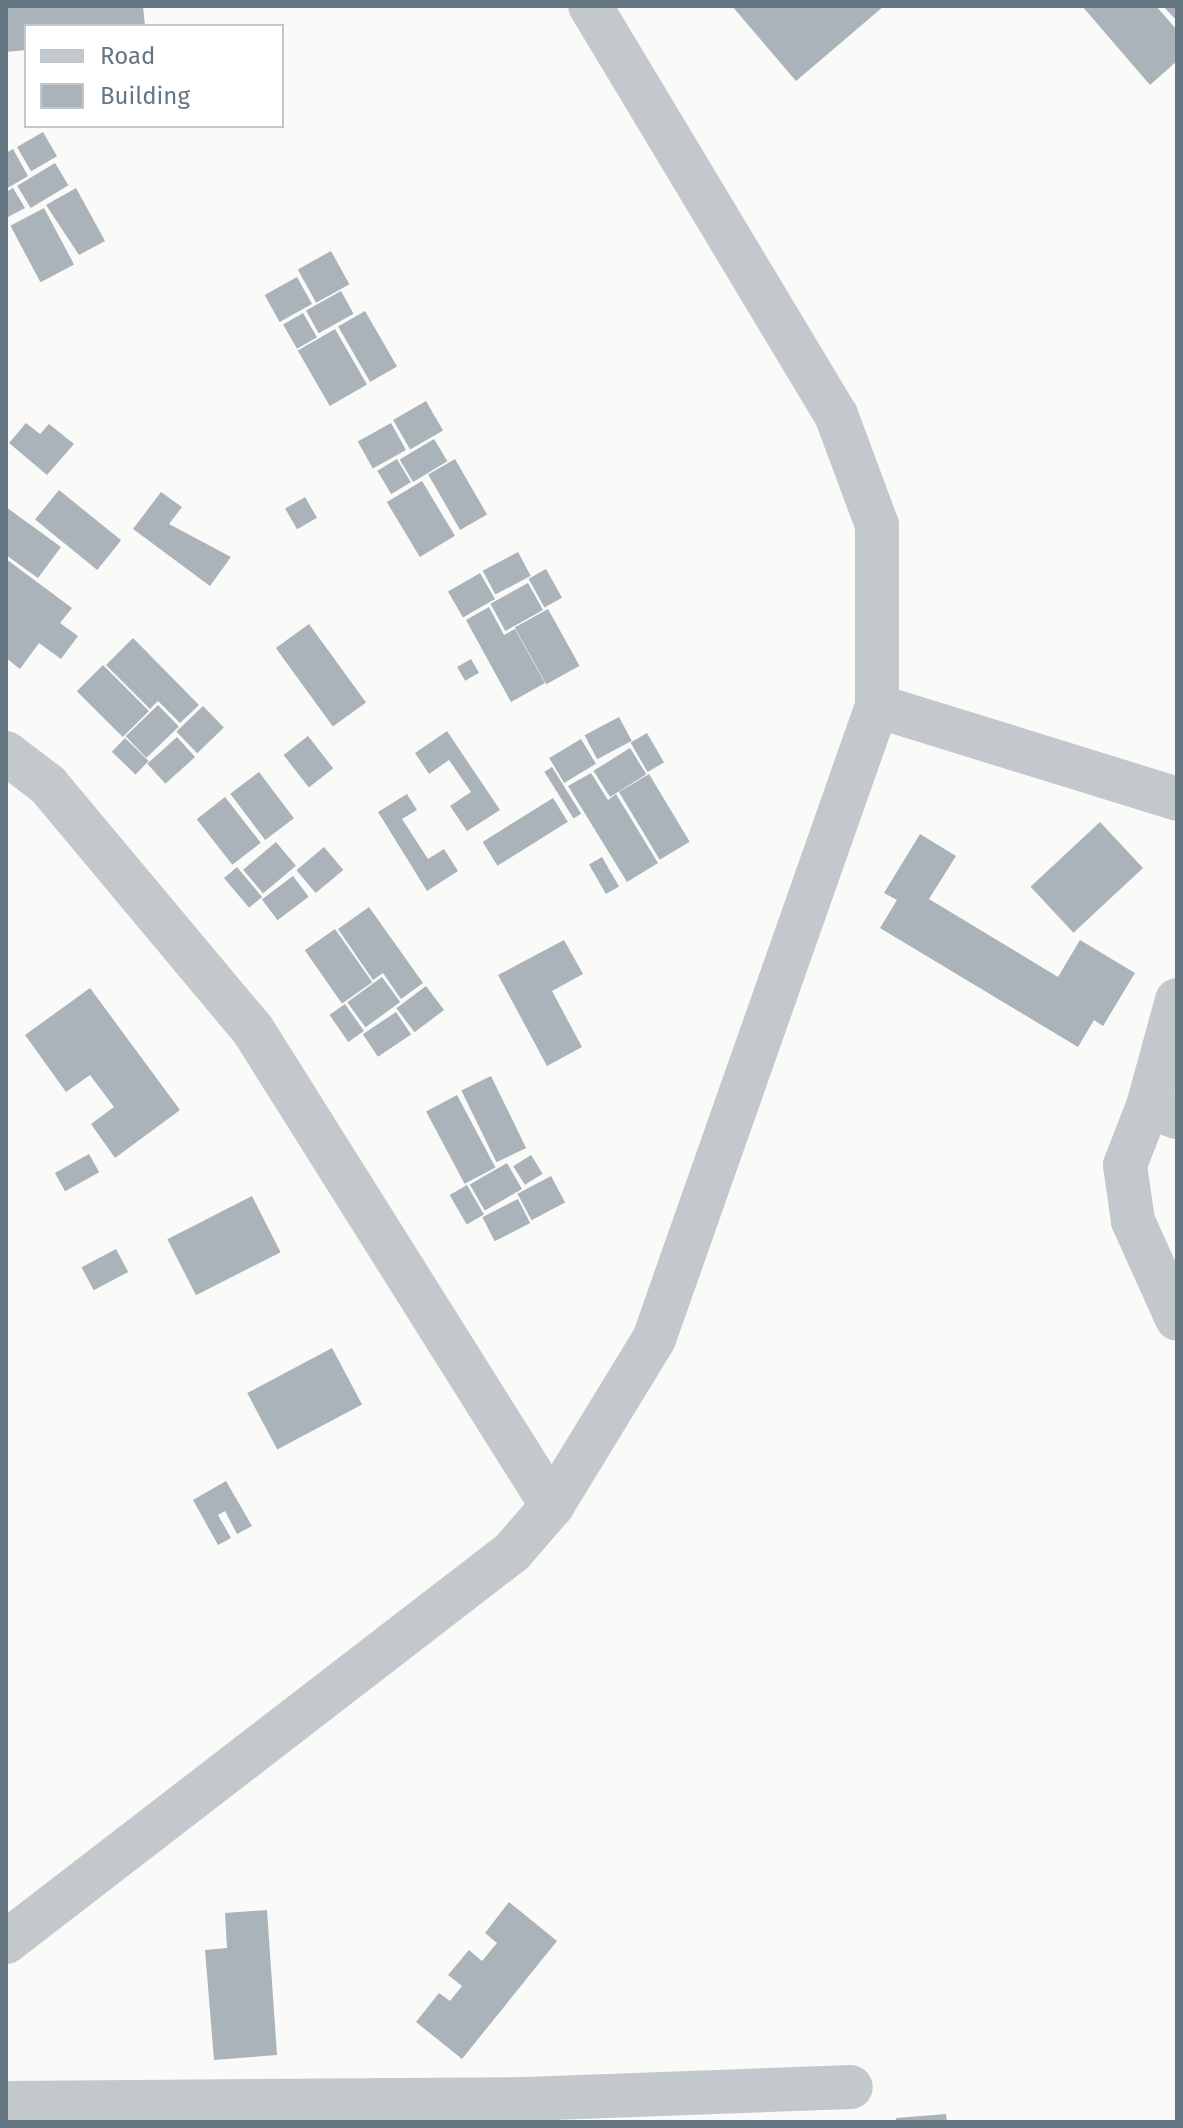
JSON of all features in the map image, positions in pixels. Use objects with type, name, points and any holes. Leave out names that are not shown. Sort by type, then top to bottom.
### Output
[{"type":"street","points":[[6,1942],[512,1552],[552,1506],[654,1339],[877,706],[877,525],[836,415],[590,6]]},
{"type":"street","points":[[877,706],[1177,799]]},
{"type":"street","points":[[6,753],[48,785],[253,1030],[552,1506]]},
{"type":"street","points":[[1177,1000],[1162,1111],[1125,1165],[1133,1221],[1177,1319]]},
{"type":"street","points":[[6,2103],[526,2099],[851,2087]]},
{"type":"building","points":[[6,6],[143,6],[145,24],[24,24],[24,50],[6,52]]},
{"type":"building","points":[[732,6],[884,6],[796,81]]},
{"type":"building","points":[[1082,6],[1156,6],[1177,30],[1177,61],[1150,85]]},
{"type":"building","points":[[1163,6],[1177,6],[1177,21]]},
{"type":"building","points":[[43,132],[57,156],[31,171],[17,147]]},
{"type":"building","points":[[13,149],[28,176],[6,189],[6,153]]},
{"type":"building","points":[[55,163],[68,185],[31,208],[17,186]]},
{"type":"building","points":[[13,188],[25,208],[6,218],[6,192]]},
{"type":"building","points":[[76,188],[105,241],[79,255],[46,205]]},
{"type":"building","points":[[44,208],[74,265],[40,282],[10,226]]},
{"type":"building","points":[[331,251],[349,284],[316,303],[298,269]]},
{"type":"building","points":[[297,277],[312,304],[280,322],[265,295]]},
{"type":"building","points":[[341,291],[354,314],[319,333],[306,310]]},
{"type":"building","points":[[365,311],[397,366],[370,382],[338,326]]},
{"type":"building","points":[[303,313],[317,337],[297,349],[283,324]]},
{"type":"building","points":[[335,329],[367,384],[330,406],[298,350]]},
{"type":"building","points":[[426,401],[443,430],[410,449],[393,420]]},
{"type":"building","points":[[26,423],[40,434],[49,424],[74,444],[47,475],[9,443]]},
{"type":"building","points":[[391,423],[406,450],[373,469],[358,441]]},
{"type":"building","points":[[434,439],[447,461],[413,482],[400,460]]},
{"type":"building","points":[[397,459],[411,482],[391,494],[377,471]]},
{"type":"building","points":[[455,459],[487,514],[460,530],[428,474]]},
{"type":"building","points":[[422,481],[455,536],[420,557],[387,502]]},
{"type":"building","points":[[59,490],[121,540],[97,570],[35,520]]},
{"type":"building","points":[[161,492],[182,507],[169,524],[231,557],[210,586],[133,529]]},
{"type":"building","points":[[305,497],[317,518],[297,529],[285,508]]},
{"type":"building","points":[[6,507],[61,547],[38,578],[6,555]]},
{"type":"building","points":[[518,552],[531,576],[495,595],[483,571]]},
{"type":"building","points":[[6,559],[72,608],[60,623],[78,636],[61,659],[39,643],[20,669],[6,658]]},
{"type":"building","points":[[546,569],[562,598],[545,608],[529,579]]},
{"type":"building","points":[[480,573],[495,599],[463,617],[448,592]]},
{"type":"building","points":[[528,583],[543,610],[505,631],[490,604]]},
{"type":"building","points":[[489,607],[504,635],[515,629],[545,683],[511,702],[466,620]]},
{"type":"building","points":[[548,609],[580,666],[546,684],[515,627]]},
{"type":"building","points":[[309,624],[366,702],[333,727],[276,648]]},
{"type":"building","points":[[133,638],[199,705],[180,723],[158,701],[150,709],[106,665]]},
{"type":"building","points":[[471,659],[479,673],[465,681],[457,667]]},
{"type":"building","points":[[103,665],[149,711],[123,737],[77,691]]},
{"type":"building","points":[[158,705],[179,727],[146,758],[126,736]]},
{"type":"building","points":[[203,706],[224,728],[197,753],[176,732]]},
{"type":"building","points":[[619,717],[632,741],[597,759],[585,735]]},
{"type":"building","points":[[447,731],[500,810],[467,831],[450,806],[471,792],[449,760],[429,774],[415,753]]},
{"type":"building","points":[[647,733],[664,762],[648,772],[631,742]]},
{"type":"building","points":[[308,736],[333,768],[309,787],[284,755]]},
{"type":"building","points":[[177,737],[195,757],[165,784],[147,764]]},
{"type":"building","points":[[125,738],[149,761],[136,775],[112,752]]},
{"type":"building","points":[[581,739],[596,764],[564,783],[549,758]]},
{"type":"building","points":[[630,748],[646,774],[610,797],[594,771]]},
{"type":"building","points":[[552,767],[581,814],[574,818],[544,772]]},
{"type":"building","points":[[259,772],[294,818],[265,840],[230,794]]},
{"type":"building","points":[[591,773],[608,800],[616,794],[658,863],[627,882],[568,786]]},
{"type":"building","points":[[649,774],[690,842],[660,860],[619,792]]},
{"type":"building","points":[[407,794],[417,810],[402,819],[428,859],[444,849],[458,871],[427,891],[378,812]]},
{"type":"building","points":[[225,797],[261,843],[232,865],[197,819]]},
{"type":"building","points":[[553,798],[568,822],[497,866],[483,842]]},
{"type":"building","points":[[1100,822],[1143,868],[1073,933],[1031,887]]},
{"type":"building","points":[[920,834],[956,856],[929,899],[1058,977],[1080,940],[1135,973],[1103,1026],[1094,1020],[1078,1047],[880,928],[897,900],[884,893]]},
{"type":"building","points":[[276,842],[296,866],[263,893],[243,870]]},
{"type":"building","points":[[324,847],[343,870],[316,893],[296,870]]},
{"type":"building","points":[[602,857],[619,886],[606,894],[589,864]]},
{"type":"building","points":[[237,867],[262,897],[249,908],[224,878]]},
{"type":"building","points":[[293,876],[309,897],[278,920],[262,899]]},
{"type":"building","points":[[369,907],[423,983],[401,999],[383,973],[373,980],[338,929]]},
{"type":"building","points":[[335,929],[372,982],[342,1003],[305,950]]},
{"type":"building","points":[[564,940],[583,974],[552,991],[582,1047],[547,1066],[498,975]]},
{"type":"building","points":[[382,977],[400,1002],[365,1027],[347,1002]]},
{"type":"building","points":[[426,986],[444,1010],[415,1032],[396,1008]]},
{"type":"building","points":[[90,988],[180,1110],[115,1158],[91,1124],[114,1107],[90,1075],[66,1092],[25,1035]]},
{"type":"building","points":[[345,1004],[364,1031],[348,1042],[329,1015]]},
{"type":"building","points":[[396,1012],[411,1034],[378,1057],[363,1034]]},
{"type":"building","points":[[491,1076],[526,1148],[496,1162],[461,1090]]},
{"type":"building","points":[[457,1095],[495,1167],[465,1184],[426,1111]]},
{"type":"building","points":[[89,1154],[99,1172],[65,1191],[55,1173]]},
{"type":"building","points":[[531,1155],[543,1174],[525,1185],[513,1166]]},
{"type":"building","points":[[507,1163],[522,1189],[485,1210],[470,1184]]},
{"type":"building","points":[[551,1176],[565,1202],[532,1220],[517,1194]]},
{"type":"building","points":[[467,1185],[484,1214],[467,1224],[450,1195]]},
{"type":"building","points":[[252,1196],[281,1252],[196,1295],[167,1239]]},
{"type":"building","points":[[518,1199],[530,1223],[495,1241],[482,1217]]},
{"type":"building","points":[[116,1249],[128,1272],[94,1290],[82,1267]]},
{"type":"building","points":[[332,1348],[362,1405],[277,1450],[247,1393]]},
{"type":"building","points":[[226,1481],[252,1526],[237,1534],[225,1511],[218,1515],[231,1538],[218,1545],[193,1500]]},
{"type":"building","points":[[509,1902],[557,1941],[462,2059],[416,2022],[439,1993],[450,2001],[462,1986],[448,1975],[469,1950],[482,1961],[497,1943],[485,1933]]},
{"type":"building","points":[[267,1910],[277,2055],[214,2060],[205,1950],[227,1948],[225,1913]]},
{"type":"building","points":[[946,2114],[947,2122],[896,2122],[896,2118]]}]
